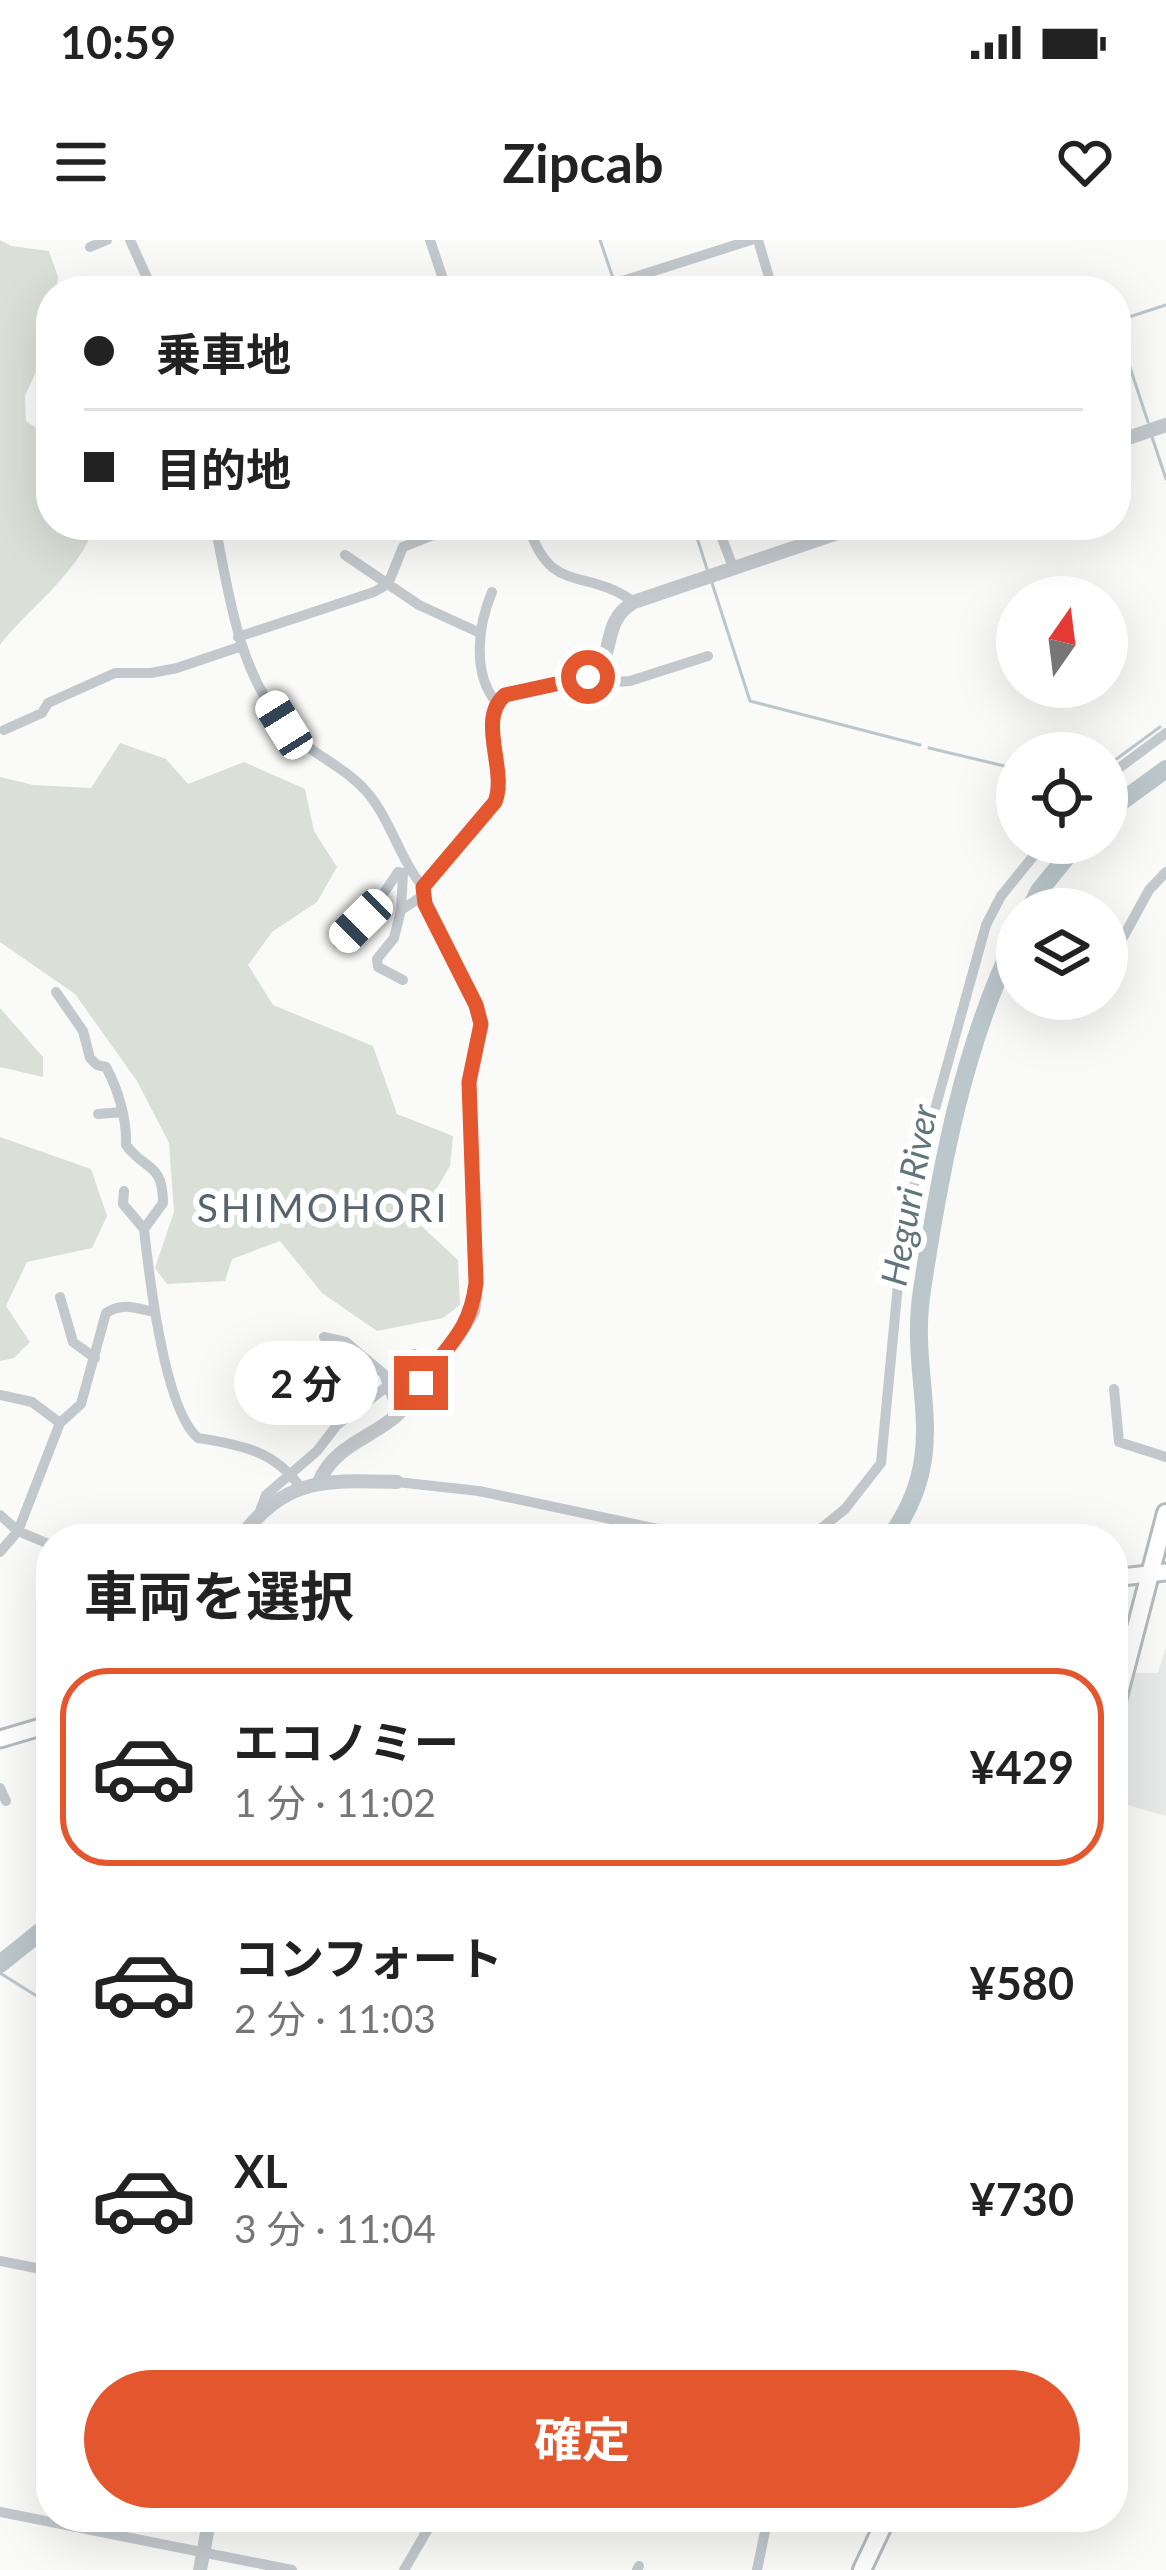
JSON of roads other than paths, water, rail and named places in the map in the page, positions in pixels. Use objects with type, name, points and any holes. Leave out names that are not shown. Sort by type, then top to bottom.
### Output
[{"type":"main road","points":[[1128,1670],[1160,1573],[1166,1513]]},
{"type":"main road","points":[[1128,1576],[1160,1573]]},
{"type":"main road","points":[[0,1739],[36,1728]]},
{"type":"main road","points":[[862,2570],[880,2532]]},
{"type":"street","points":[[90,247],[107,240]]},
{"type":"street","points":[[130,240],[146,276]]},
{"type":"street","points":[[430,240],[441,276]]},
{"type":"street","points":[[635,276],[754,240],[767,276]]},
{"type":"street","points":[[1131,437],[1166,425]]},
{"type":"street","points":[[218,540],[240,641],[284,725],[367,792],[424,891],[481,1024],[469,1082],[476,1283],[472,1311],[464,1329],[398,1415],[334,1457],[320,1482]]},
{"type":"street","points":[[4,730],[42,713],[48,703],[115,673],[177,668],[374,592],[388,584],[403,547],[420,540]]},
{"type":"street","points":[[532,540],[546,566],[560,575],[620,592],[634,602]]},
{"type":"street","points":[[723,540],[733,567]]},
{"type":"street","points":[[401,910],[424,891],[495,802],[500,789],[491,716],[496,703],[505,695],[598,671],[613,620],[634,602],[813,540]]},
{"type":"street","points":[[345,555],[450,622],[480,633]]},
{"type":"street","points":[[492,592],[480,633],[486,690],[496,703]]},
{"type":"street","points":[[598,671],[613,682],[630,681],[708,656]]},
{"type":"street","points":[[1128,762],[1166,733]]},
{"type":"street","points":[[826,1524],[845,1509],[881,1463],[904,1221],[986,926],[1001,896],[1027,864]]},
{"type":"street","points":[[338,943],[375,906],[398,872],[404,873],[394,938],[377,959],[379,967],[404,980]]},
{"type":"street","points":[[1128,928],[1149,890],[1166,872]]},
{"type":"street","points":[[56,992],[83,1030],[90,1058],[110,1075],[127,1124],[126,1145],[159,1173],[160,1212],[144,1229]]},
{"type":"street","points":[[98,1114],[122,1112]]},
{"type":"street","points":[[124,1191],[123,1204],[144,1229],[154,1312],[176,1400],[198,1438],[264,1452],[295,1480],[397,1482],[479,1491],[634,1524]]},
{"type":"street","points":[[60,1297],[73,1342],[95,1358]]},
{"type":"street","points":[[0,1552],[18,1531],[60,1423],[81,1404],[106,1313],[127,1305],[154,1312]]},
{"type":"street","points":[[324,1337],[346,1342],[390,1383],[398,1415]]},
{"type":"street","points":[[250,1524],[295,1480],[337,1424],[398,1378],[414,1354]]},
{"type":"street","points":[[1114,1389],[1119,1442],[1166,1457]]},
{"type":"street","points":[[0,1395],[32,1402],[60,1423]]},
{"type":"street","points":[[0,1515],[36,1539]]},
{"type":"street","points":[[0,1788],[6,1801]]},
{"type":"street","points":[[0,2261],[36,2268]]},
{"type":"street","points":[[0,2512],[36,2519]]},
{"type":"street","points":[[102,2532],[292,2570]]},
{"type":"street","points":[[200,2570],[207,2532]]},
{"type":"street","points":[[404,2570],[426,2532]]},
{"type":"street","points":[[757,2570],[765,2532]]},
{"type":"waterway","points":[[600,240],[612,276]]},
{"type":"waterway","points":[[1131,316],[1166,305]]},
{"type":"waterway","points":[[1131,370],[1148,422]]},
{"type":"waterway","points":[[1152,437],[1166,479]]},
{"type":"waterway","points":[[698,540],[707,569]]},
{"type":"waterway","points":[[712,583],[750,701],[920,745]]},
{"type":"waterway","points":[[1128,751],[1160,727]]},
{"type":"waterway","points":[[929,748],[996,764]]},
{"type":"waterway","name":"Heguri River","points":[[1128,797],[1166,769]]},
{"type":"waterway","points":[[1128,790],[1131,795]]},
{"type":"waterway","name":"Heguri River","points":[[1041,888],[1061,864]]},
{"type":"waterway","name":"Heguri River","points":[[898,1524],[920,1475],[924,1446],[919,1324],[929,1245],[968,1065],[996,983]]},
{"type":"waterway","name":"Heguri River","points":[[0,1964],[36,1935]]},
{"type":"waterway","points":[[0,1973],[36,1996]]},
{"type":"district","name":"SHIMOHORI","points":[[323,1207]]}]
